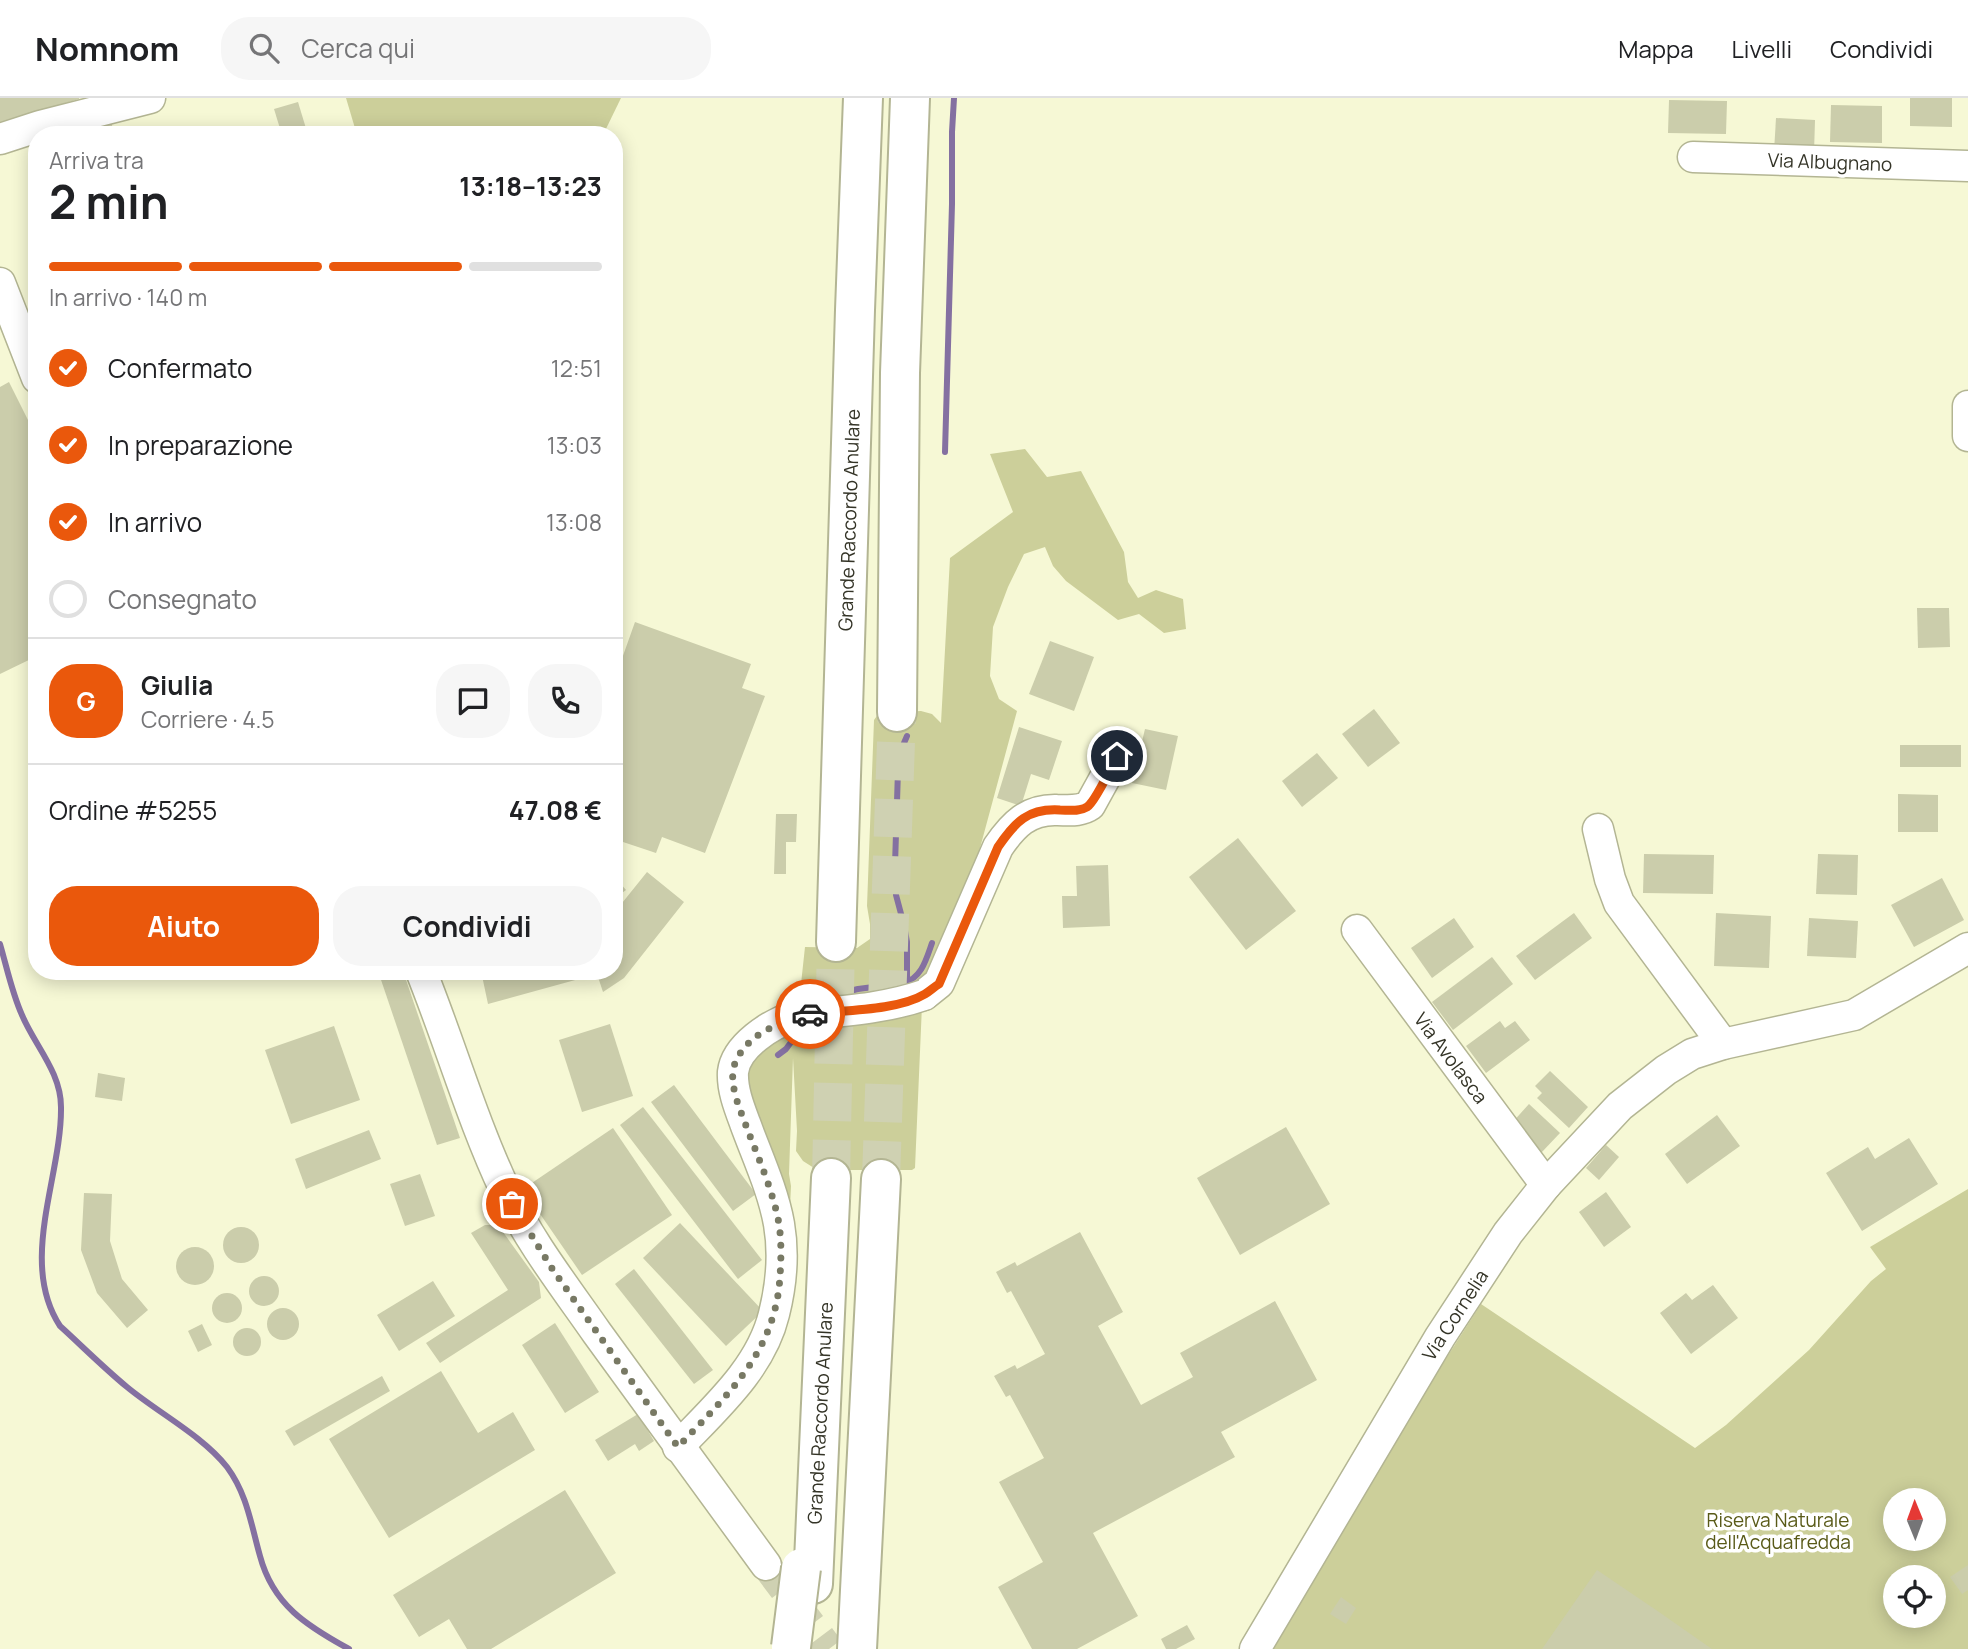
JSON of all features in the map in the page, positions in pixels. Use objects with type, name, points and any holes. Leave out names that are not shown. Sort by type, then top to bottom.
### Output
[{"type":"highway","name":"Grande Raccordo Anulare","points":[[836,942],[863,98]]},
{"type":"highway","points":[[897,712],[900,373],[910,98]]},
{"type":"highway","name":"Grande Raccordo Anulare","points":[[797,1648],[793,1572],[818,1449],[831,1178]]},
{"type":"highway","points":[[857,1649],[881,1179]]},
{"type":"highway","points":[[864,1526],[876,1649]]},
{"type":"street","points":[[40,126],[150,98]]},
{"type":"street","points":[[0,139],[28,130]]},
{"type":"street","name":"Via Albugnano","points":[[1693,157],[1968,166]]},
{"type":"street","points":[[0,283],[28,355]]},
{"type":"street","points":[[1968,406],[1968,436]]},
{"type":"street","points":[[678,1447],[726,1396],[752,1362],[766,1338],[774,1314],[781,1259],[779,1224],[736,1098],[733,1070],[740,1055],[759,1034],[800,1014],[905,1002],[924,995],[939,984],[998,847],[1010,829],[1034,812],[1079,810],[1090,805],[1117,756]]},
{"type":"street","points":[[1598,829],[1610,879],[1619,902],[1723,1044]]},
{"type":"street","name":"Via Avolasca","points":[[1357,930],[1546,1185]]},
{"type":"street","name":"Via Cornelia","points":[[1255,1649],[1440,1337],[1508,1233],[1546,1185],[1594,1132],[1630,1097],[1681,1060],[1723,1044],[1854,1015],[1968,948]]},
{"type":"street","points":[[424,980],[487,1147],[520,1218],[553,1270],[678,1447],[793,1572]]},
{"type":"green space","points":[[346,98],[621,98],[607,126],[354,126]]},
{"type":"green space","points":[[1025,449],[1047,477],[1081,471],[1124,552],[1128,582],[1138,598],[1156,590],[1183,599],[1186,629],[1164,633],[1139,614],[1118,620],[1066,581],[1053,566],[1045,547],[1024,554],[993,627],[990,676],[999,699],[1017,711],[973,874],[935,973],[916,988],[796,1004],[800,993],[805,947],[857,948],[870,939],[867,906],[874,720],[879,713],[921,711],[932,714],[941,723],[950,558],[1013,512],[990,454]]},
{"type":"green space","points":[[922,1005],[915,1168],[912,1170],[833,1170],[814,1168],[803,1161],[796,1151],[793,1058],[789,1228],[741,1081],[762,1039],[780,1030]]},
{"type":"green space","name":"Riserva Naturale dell'Acquafredda","points":[[1968,1189],[1968,1649],[1273,1649],[1374,1475],[1481,1304],[1695,1448],[1726,1425],[1809,1350],[1871,1281],[1886,1269],[1870,1247]]},
{"type":"building","points":[[0,98],[79,98],[79,99],[0,123]]},
{"type":"building","points":[[1910,98],[1952,98],[1952,127],[1910,126]]},
{"type":"building","points":[[1669,100],[1727,101],[1726,134],[1668,133]]},
{"type":"building","points":[[298,102],[305,126],[279,126],[274,109]]},
{"type":"building","points":[[1831,105],[1882,106],[1882,143],[1830,142]]},
{"type":"building","points":[[1776,118],[1815,120],[1814,153],[1774,152]]},
{"type":"building","points":[[9,382],[28,420],[28,660],[0,674],[0,387]]},
{"type":"building","points":[[1917,608],[1949,608],[1950,647],[1918,648]]},
{"type":"building","points":[[635,622],[751,664],[742,688],[765,696],[705,853],[662,837],[656,853],[623,842],[623,656]]},
{"type":"building","points":[[1050,641],[1094,657],[1074,711],[1029,694]]},
{"type":"building","points":[[1374,709],[1400,743],[1368,767],[1342,734]]},
{"type":"building","points":[[1019,727],[1062,741],[1049,780],[1031,774],[1021,806],[997,798]]},
{"type":"building","points":[[1145,729],[1178,736],[1166,790],[1132,783]]},
{"type":"building","points":[[1900,745],[1961,745],[1961,767],[1900,767]]},
{"type":"building","points":[[1317,753],[1338,778],[1302,807],[1282,781]]},
{"type":"building","points":[[1898,794],[1938,795],[1938,832],[1898,832]]},
{"type":"building","points":[[776,814],[797,814],[796,842],[786,842],[786,874],[774,874]]},
{"type":"building","points":[[1238,838],[1296,911],[1246,950],[1189,877]]},
{"type":"building","points":[[1644,854],[1714,855],[1713,894],[1643,893]]},
{"type":"building","points":[[1818,854],[1858,855],[1857,895],[1816,894]]},
{"type":"building","points":[[1108,865],[1110,926],[1063,928],[1062,896],[1077,896],[1076,866]]},
{"type":"building","points":[[647,872],[684,902],[623,979],[623,902]]},
{"type":"building","points":[[1942,878],[1964,920],[1914,947],[1891,905]]},
{"type":"building","points":[[1574,913],[1592,938],[1535,980],[1516,956]]},
{"type":"building","points":[[1716,913],[1771,916],[1769,968],[1714,966]]},
{"type":"building","points":[[1454,918],[1474,947],[1432,978],[1411,948]]},
{"type":"building","points":[[1809,918],[1858,921],[1856,958],[1807,956]]},
{"type":"building","points":[[1492,957],[1513,984],[1453,1030],[1432,1002]]},
{"type":"building","points":[[381,980],[406,980],[460,1138],[437,1145]]},
{"type":"building","points":[[483,980],[575,980],[488,1004]]},
{"type":"building","points":[[599,980],[621,980],[603,992]]},
{"type":"building","points":[[1500,1021],[1505,1028],[1515,1021],[1530,1040],[1486,1073],[1466,1046]]},
{"type":"building","points":[[610,1024],[633,1096],[582,1112],[559,1040]]},
{"type":"building","points":[[334,1026],[360,1100],[291,1124],[265,1050]]},
{"type":"building","points":[[1550,1071],[1588,1107],[1569,1128],[1537,1098],[1542,1093],[1535,1086]]},
{"type":"building","points":[[98,1073],[125,1078],[122,1101],[95,1097]]},
{"type":"building","points":[[674,1085],[756,1194],[733,1211],[651,1102]]},
{"type":"building","points":[[1529,1104],[1560,1133],[1541,1153],[1511,1124]]},
{"type":"building","points":[[643,1107],[762,1260],[738,1279],[620,1125]]},
{"type":"building","points":[[1717,1115],[1740,1146],[1687,1184],[1665,1154]]},
{"type":"building","points":[[1286,1127],[1330,1204],[1240,1255],[1197,1178]]},
{"type":"building","points":[[613,1128],[672,1215],[582,1275],[523,1189]]},
{"type":"building","points":[[369,1130],[381,1159],[306,1189],[295,1159]]},
{"type":"building","points":[[1909,1138],[1938,1184],[1862,1231],[1826,1173],[1868,1147],[1875,1159]]},
{"type":"building","points":[[1606,1145],[1619,1157],[1599,1180],[1586,1168]]},
{"type":"building","points":[[420,1174],[435,1216],[405,1226],[390,1184]]},
{"type":"building","points":[[1606,1192],[1631,1227],[1604,1247],[1579,1212]]},
{"type":"building","points":[[84,1193],[112,1194],[110,1241],[122,1279],[148,1310],[127,1328],[97,1293],[81,1250]]},
{"type":"building","points":[[680,1223],[763,1311],[726,1346],[643,1258]]},
{"type":"building","points":[[485,1225],[498,1225],[539,1282],[541,1298],[440,1363],[426,1343],[508,1290],[471,1233]]},
{"type":"building","points":[[241,1227],[254,1232],[259,1245],[254,1258],[241,1263],[228,1258],[223,1245],[228,1232]]},
{"type":"building","points":[[1080,1232],[1123,1312],[1098,1326],[1141,1405],[1193,1377],[1180,1353],[1275,1301],[1317,1380],[1221,1432],[1235,1457],[1093,1533],[1138,1616],[1077,1649],[1032,1649],[998,1587],[1043,1562],[999,1482],[1044,1458],[1010,1395],[1006,1397],[994,1376],[1015,1365],[1017,1369],[1045,1354],[1011,1291],[1007,1293],[996,1272],[1015,1262],[1017,1266]]},
{"type":"building","points":[[195,1247],[209,1252],[214,1266],[209,1280],[195,1285],[181,1280],[176,1266],[181,1252]]},
{"type":"building","points":[[634,1269],[713,1370],[694,1384],[615,1284]]},
{"type":"building","points":[[264,1276],[275,1280],[279,1291],[275,1302],[264,1306],[253,1302],[249,1291],[253,1280]]},
{"type":"building","points":[[433,1281],[455,1316],[399,1351],[377,1315]]},
{"type":"building","points":[[1713,1285],[1738,1318],[1691,1354],[1660,1313],[1686,1293],[1692,1300]]},
{"type":"building","points":[[227,1293],[238,1297],[242,1308],[238,1319],[227,1323],[216,1319],[212,1308],[216,1297]]},
{"type":"building","points":[[283,1308],[294,1313],[299,1324],[294,1335],[283,1340],[272,1335],[267,1324],[272,1313]]},
{"type":"building","points":[[555,1323],[599,1392],[565,1413],[522,1345]]},
{"type":"building","points":[[202,1324],[212,1345],[198,1352],[188,1331]]},
{"type":"building","points":[[247,1328],[257,1332],[261,1342],[257,1352],[247,1356],[237,1352],[233,1342],[237,1332]]},
{"type":"building","points":[[441,1371],[478,1433],[513,1412],[535,1450],[389,1538],[329,1439]]},
{"type":"building","points":[[382,1376],[390,1391],[294,1446],[285,1431]]},
{"type":"building","points":[[638,1414],[654,1441],[639,1451],[635,1444],[608,1461],[595,1440]]},
{"type":"building","points":[[565,1490],[616,1573],[491,1649],[467,1649],[449,1619],[419,1637],[393,1595]]},
{"type":"building","points":[[1968,1565],[1968,1590],[1962,1594],[1950,1577]]},
{"type":"building","points":[[1597,1570],[1659,1612],[1712,1649],[1542,1649]]},
{"type":"building","points":[[1341,1597],[1356,1608],[1346,1624],[1330,1614]]},
{"type":"building","points":[[1187,1625],[1195,1639],[1176,1649],[1166,1649],[1161,1639]]},
{"type":"waterway","points":[[945,452],[954,98]]},
{"type":"waterway","name":"Grande Raccordo Anulare","points":[[907,736],[901,750],[898,770],[895,865],[896,895],[907,942],[907,982]]},
{"type":"waterway","name":"Grande Raccordo Anulare","points":[[818,999],[858,989],[904,983],[915,977],[928,956],[932,943]]},
{"type":"waterway","points":[[0,944],[18,1007],[52,1071],[60,1094],[60,1134],[42,1247],[48,1301],[60,1326],[127,1387],[193,1435],[227,1467],[248,1510],[260,1556],[273,1588],[306,1622],[349,1649]]},
{"type":"waterway","points":[[778,1055],[786,1049],[803,1026]]},
{"type":"tunnel","points":[[881,1179],[897,712]]},
{"type":"tunnel","points":[[831,1178],[836,942]]},
{"type":"tunnel","points":[[766,1565],[829,1649]]},
{"type":"way so far","points":[[512,1204],[553,1270],[678,1447],[726,1396],[752,1362],[771,1326],[779,1287],[779,1224],[736,1098],[733,1070],[740,1055],[759,1034],[786,1019],[810,1014]]},
{"type":"route","points":[[810,1014],[905,1002],[924,995],[939,984],[998,847],[1010,829],[1034,812],[1071,811],[1090,805],[1117,756]]}]
